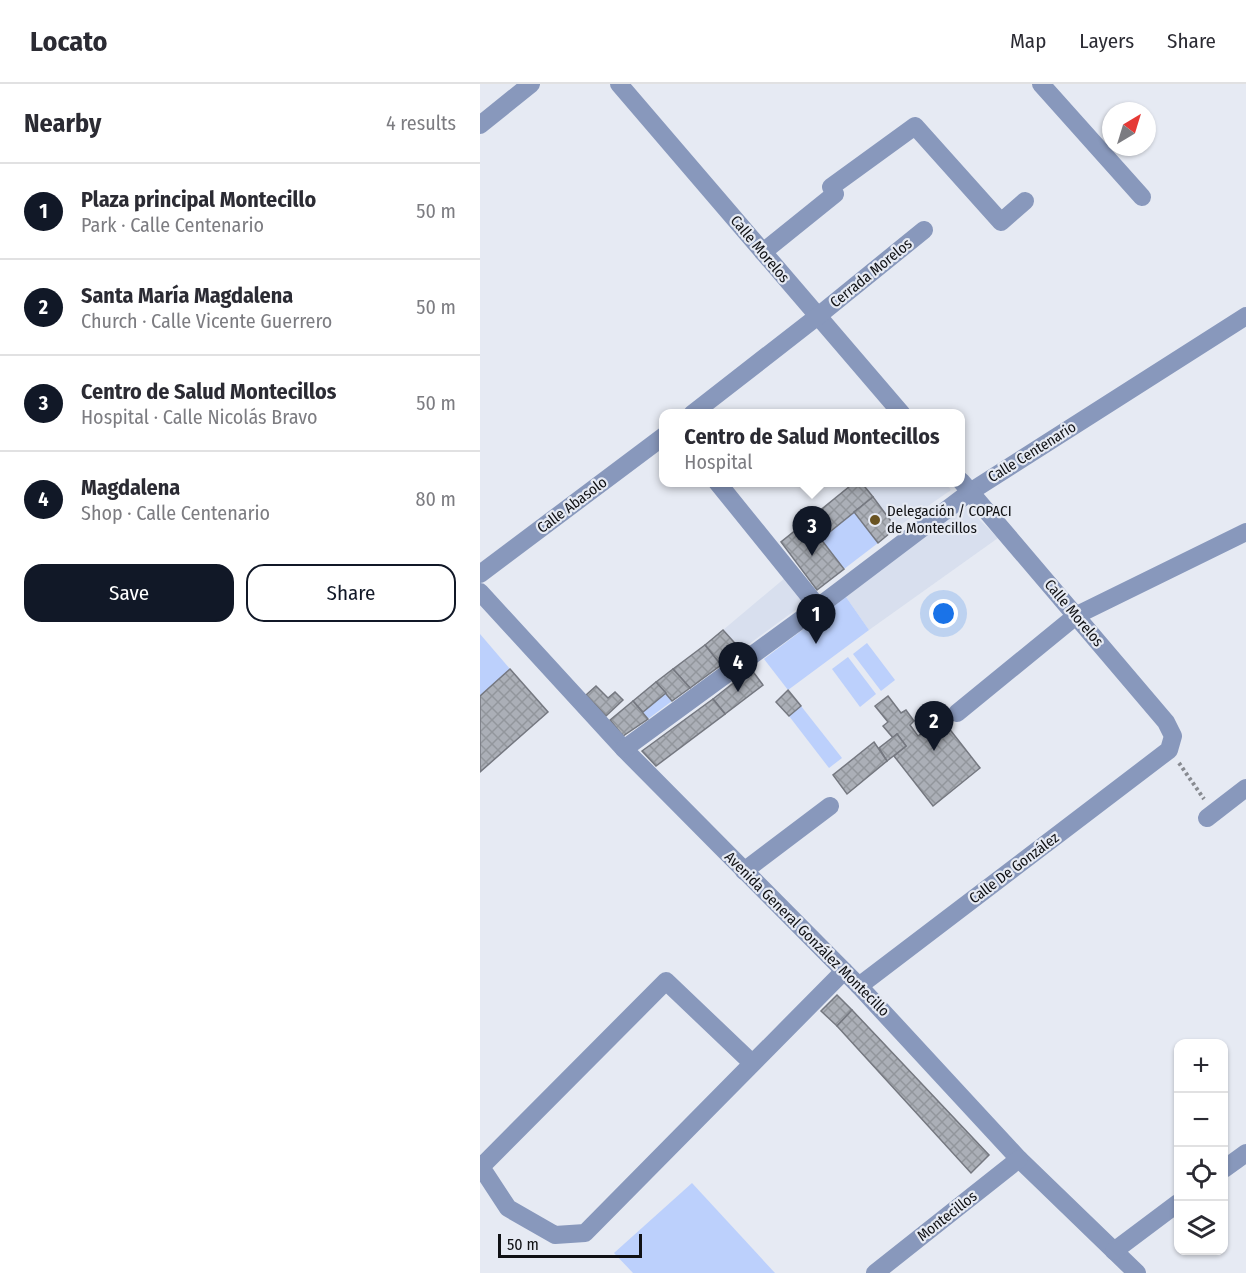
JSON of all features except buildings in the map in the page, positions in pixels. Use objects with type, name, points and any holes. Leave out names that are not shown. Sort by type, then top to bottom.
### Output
[{"type":"street","points":[[480,125],[531,84]]},
{"type":"street","name":"Calle Morelos","points":[[620,84],[898,409]]},
{"type":"street","points":[[1041,84],[1142,196]]},
{"type":"street","points":[[763,252],[835,194],[831,187],[915,126],[1001,222],[1025,201]]},
{"type":"street","name":"Cerrada Morelos","points":[[818,316],[924,230]]},
{"type":"street","points":[[698,409],[818,316]]},
{"type":"street","name":"Calle Centenario","points":[[965,486],[1246,316]]},
{"type":"street","name":"Calle Abasolo","points":[[480,574],[659,439]]},
{"type":"street","name":"Calle Morelos","points":[[965,486],[1166,722],[1173,736],[1169,750]]},
{"type":"street","points":[[720,487],[818,607]]},
{"type":"street","name":"Calle Centenario","points":[[624,749],[818,607],[964,487]]},
{"type":"street","points":[[957,714],[1077,615],[1246,532]]},
{"type":"street","name":"Avenida General González Montecillo","points":[[480,592],[624,749],[860,986],[1019,1159],[1137,1273]]},
{"type":"street","name":"Calle De González","points":[[860,986],[1169,750]]},
{"type":"street","points":[[1210,815],[1246,788]]},
{"type":"street","points":[[744,871],[830,806]]},
{"type":"street","points":[[752,1063],[666,981],[481,1167],[508,1208],[555,1235],[585,1233],[844,971]]},
{"type":"street","points":[[1228,1166],[1246,1153]]},
{"type":"street","name":"Montecillos","points":[[875,1273],[1019,1159]]},
{"type":"street","points":[[1114,1251],[1174,1207]]},
{"type":"path","points":[[1169,750],[1210,815]]},
{"type":"shaded area","points":[[864,487],[948,487],[951,490],[896,528]]},
{"type":"shaded area","points":[[964,504],[998,538],[869,630],[846,597]]},
{"type":"shaded area","points":[[854,512],[878,543],[844,569],[821,539]]},
{"type":"shaded area","points":[[785,578],[805,603],[741,650],[723,630]]},
{"type":"shaded area","points":[[846,597],[869,630],[788,690],[764,659]]},
{"type":"shaded area","points":[[480,634],[510,669],[480,696]]},
{"type":"shaded area","points":[[867,643],[895,680],[881,691],[853,654]]},
{"type":"shaded area","points":[[848,657],[876,694],[860,707],[832,669]]},
{"type":"shaded area","points":[[666,693],[672,701],[648,719],[643,712]]},
{"type":"shaded area","points":[[801,706],[842,758],[829,768],[789,716]]},
{"type":"shaded area","points":[[692,1183],[775,1273],[633,1273],[614,1253]]},
{"type":"place","name":"Delegación / COPACI de Montecillos","points":[[875,520]]},
{"type":"place","name":"Centro de Salud Montecillos","points":[[812,556]]},
{"type":"place","name":"Plaza principal Montecillo","points":[[816,644]]},
{"type":"place","name":"Magdalena","points":[[738,692]]},
{"type":"place","name":"Santa María Magdalena","points":[[934,751]]}]
